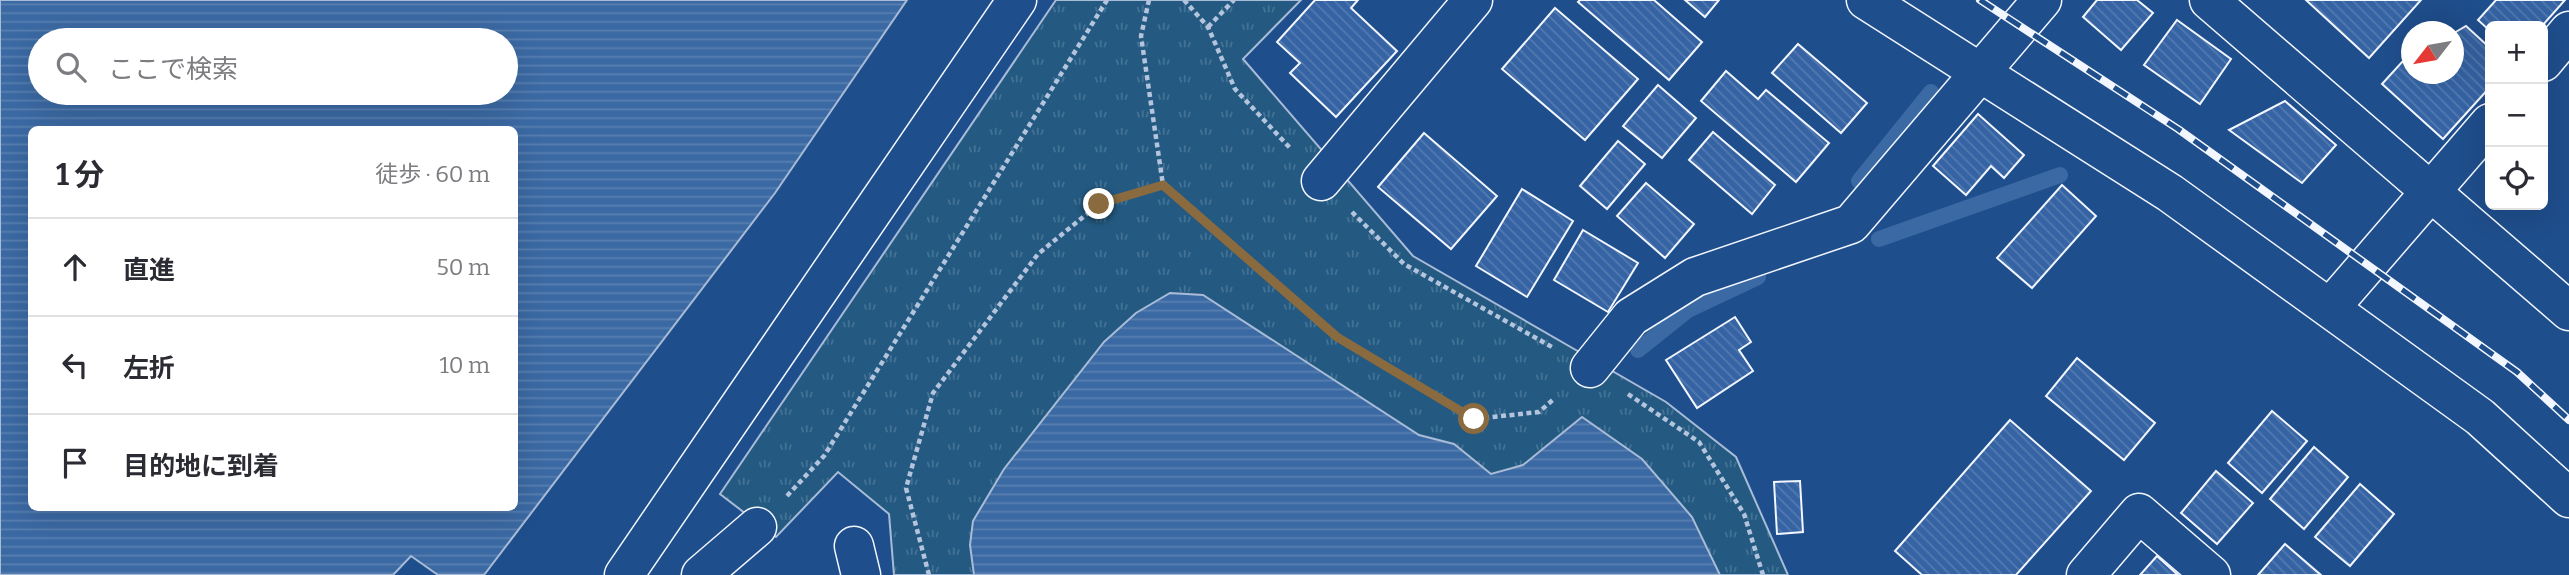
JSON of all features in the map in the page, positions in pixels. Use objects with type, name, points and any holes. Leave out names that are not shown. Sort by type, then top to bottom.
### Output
[{"type":"street","points":[[624,575],[1017,0]]},
{"type":"street","points":[[1321,181],[1473,0]]},
{"type":"street","points":[[1867,0],[2170,193],[2480,417],[2569,498]]},
{"type":"street","points":[[1590,368],[1631,317],[1695,277],[1851,224],[2042,0]]},
{"type":"street","points":[[2209,0],[2569,311]]},
{"type":"street","points":[[2548,56],[2569,31]]},
{"type":"street","points":[[2330,309],[2485,129]]},
{"type":"street","points":[[2086,575],[2139,513],[2211,575]]},
{"type":"street","points":[[701,575],[757,527]]},
{"type":"path","points":[[757,527],[824,456],[1108,0]]},
{"type":"path","points":[[1149,0],[1141,36],[1163,185],[1337,337],[1474,419],[1539,412],[1590,368]]},
{"type":"path","points":[[1184,0],[1208,27],[1235,89],[1404,264],[1590,368],[1699,442],[1744,514],[1763,575]]},
{"type":"path","points":[[1208,27],[1234,0]]},
{"type":"path","points":[[929,575],[906,488],[933,393],[1038,254],[1099,204],[1163,185]]},
{"type":"green space","points":[[1056,0],[1301,0],[1243,59],[1413,256],[1666,402],[1736,457],[1788,575],[894,575],[889,514],[838,472],[776,537],[720,494]]},
{"type":"shaded area","points":[[0,0],[907,0],[775,193],[484,575],[438,575],[411,556],[393,575],[0,575]]},
{"type":"shaded area","points":[[1170,293],[1203,295],[1419,435],[1454,444],[1491,474],[1523,465],[1582,417],[1642,459],[1692,517],[1720,575],[974,575],[970,545],[973,521],[1004,469],[1104,342],[1136,313]]},
{"type":"building","points":[[1315,0],[1358,0],[1351,8],[1397,51],[1336,117],[1290,73],[1300,63],[1277,42]]},
{"type":"building","points":[[1654,0],[1702,42],[1669,80],[1578,2]]},
{"type":"building","points":[[1685,0],[1719,0],[1705,17]]},
{"type":"building","points":[[2097,0],[2137,0],[2153,13],[2121,50],[2083,17]]},
{"type":"building","points":[[2306,0],[2421,0],[2369,58]]},
{"type":"building","points":[[2496,0],[2565,0],[2546,21],[2485,21],[2485,26],[2478,20]]},
{"type":"building","points":[[1555,8],[1638,79],[1585,140],[1502,69]]},
{"type":"building","points":[[2177,20],[2231,59],[2200,104],[2144,65]]},
{"type":"building","points":[[2466,26],[2485,43],[2485,93],[2443,139],[2382,84],[2401,63],[2401,84],[2464,84]]},
{"type":"building","points":[[1798,44],[1867,103],[1841,133],[1772,73]]},
{"type":"building","points":[[1726,71],[1758,99],[1766,90],[1829,143],[1796,182],[1701,101]]},
{"type":"building","points":[[1658,85],[1696,118],[1662,158],[1623,126]]},
{"type":"building","points":[[2285,101],[2336,145],[2302,183],[2229,130]]},
{"type":"building","points":[[1978,114],[2024,155],[2004,178],[1991,166],[1966,195],[1933,166]]},
{"type":"building","points":[[1713,132],[1775,185],[1752,214],[1689,160]]},
{"type":"building","points":[[1424,133],[1497,196],[1451,249],[1378,187]]},
{"type":"building","points":[[1618,141],[1645,164],[1607,209],[1580,186]]},
{"type":"building","points":[[1646,183],[1694,224],[1665,258],[1617,216]]},
{"type":"building","points":[[2062,185],[2096,216],[2032,288],[1997,258]]},
{"type":"building","points":[[1522,189],[1573,221],[1527,297],[1476,266]]},
{"type":"building","points":[[1583,230],[1638,263],[1608,312],[1554,280]]},
{"type":"building","points":[[1735,317],[1751,342],[1739,350],[1753,371],[1697,408],[1666,360]]},
{"type":"building","points":[[2077,358],[2155,423],[2124,460],[2046,396]]},
{"type":"building","points":[[2272,411],[2307,441],[2262,493],[2228,463]]},
{"type":"building","points":[[2010,420],[2091,491],[2016,575],[1922,575],[1895,551]]},
{"type":"building","points":[[2314,447],[2348,477],[2304,529],[2270,499]]},
{"type":"building","points":[[2216,471],[2253,503],[2217,544],[2181,513]]},
{"type":"building","points":[[1800,481],[1803,532],[1777,534],[1774,482]]},
{"type":"building","points":[[2360,484],[2394,514],[2350,566],[2315,537]]},
{"type":"building","points":[[2285,544],[2321,575],[2258,575]]},
{"type":"building","points":[[2157,556],[2178,575],[2140,575]]},
{"type":"waterway","points":[[1859,181],[1931,92]]},
{"type":"waterway","points":[[1879,239],[2060,175]]},
{"type":"waterway","points":[[1638,350],[1688,310],[1758,277]]},
{"type":"railway","points":[[1980,0],[2178,129],[2517,372],[2569,420]]},
{"type":"route","points":[[1099,204],[1163,185],[1337,337],[1474,419]]}]
